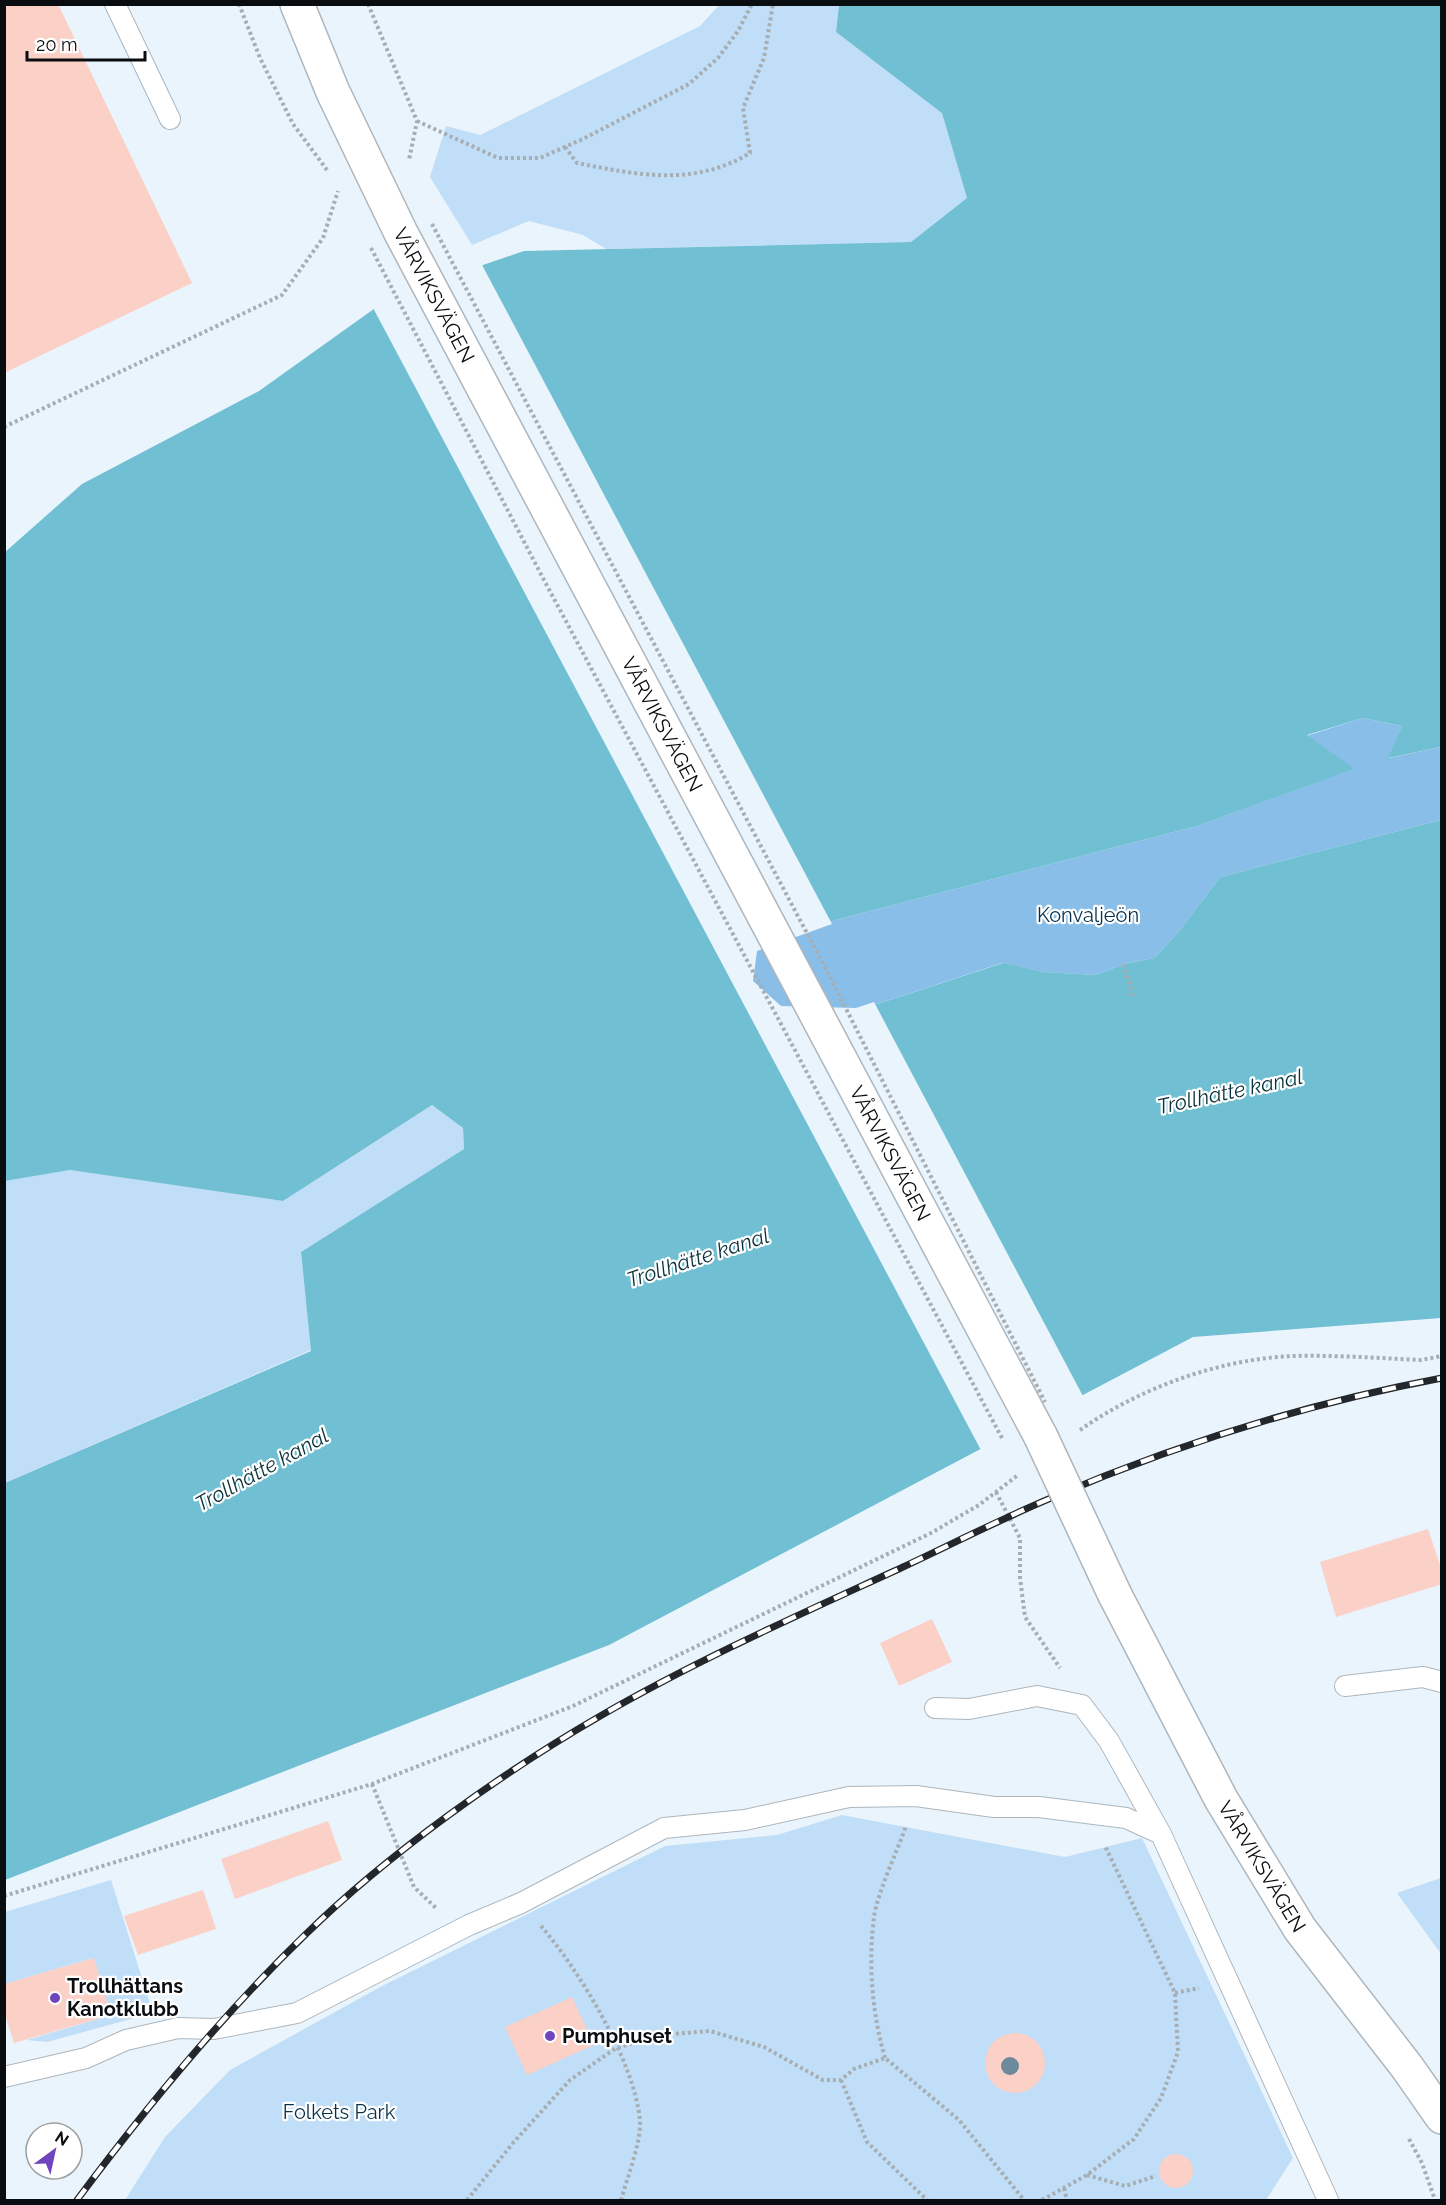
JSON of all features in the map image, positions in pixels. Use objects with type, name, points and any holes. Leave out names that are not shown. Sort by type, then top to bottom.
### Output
[{"type":"street","name":"VÅRVIKSVÄGEN","points":[[297,4],[333,92],[420,224],[1044,1422],[1115,1595],[1221,1799],[1300,1929],[1407,2067],[1442,2117]]},
{"type":"lane","points":[[115,4],[170,119]]},
{"type":"lane","points":[[1346,1686],[1423,1677],[1442,1682]]},
{"type":"lane","points":[[935,1708],[969,1709],[1037,1696],[1082,1705],[1109,1741],[1161,1834],[1328,2200]]},
{"type":"lane","points":[[4,2077],[86,2058],[126,2040],[178,2028],[214,2029],[297,2013],[469,1924],[521,1903],[664,1828],[744,1820],[849,1797],[916,1796],[994,1807],[1039,1807],[1088,1812],[1126,1818],[1161,1834]]},
{"type":"path","points":[[238,4],[260,58],[293,124],[333,179]]},
{"type":"path","points":[[368,4],[417,121],[408,169]]},
{"type":"path","points":[[417,121],[498,158],[540,158],[688,84],[718,58],[738,31],[752,4]]},
{"type":"path","points":[[565,147],[577,163],[627,173],[688,176],[728,166],[750,153],[743,108],[764,58],[773,4]]},
{"type":"path","points":[[4,427],[282,295],[323,238],[340,188],[345,198]]},
{"type":"path","points":[[420,224],[828,973],[1044,1422]]},
{"type":"path","points":[[366,238],[550,590],[1005,1444]]},
{"type":"path","points":[[1124,964],[1133,997]]},
{"type":"path","points":[[1077,1432],[1146,1393],[1187,1377],[1239,1364],[1291,1356],[1421,1360],[1442,1356]]},
{"type":"path","points":[[4,1896],[372,1784],[573,1706],[931,1533],[979,1505],[1021,1473],[1026,1482]]},
{"type":"path","points":[[996,1491],[1020,1538],[1020,1578],[1025,1617],[1062,1670],[1082,1705]]},
{"type":"path","points":[[372,1784],[414,1887],[434,1908],[469,1924]]},
{"type":"path","points":[[916,1796],[874,1915],[872,1988],[878,2036],[885,2058],[959,2120],[1024,2200]]},
{"type":"path","points":[[1042,2200],[1087,2175],[1134,2139],[1161,2098],[1178,2052],[1175,1993],[1088,1812]]},
{"type":"path","points":[[521,1903],[579,1976],[632,2085],[640,2122],[621,2200]]},
{"type":"path","points":[[466,2200],[513,2143],[570,2080],[616,2048],[661,2035],[710,2031],[764,2047],[823,2080],[841,2080],[854,2069],[885,2058]]},
{"type":"path","points":[[841,2080],[867,2142],[927,2200]]},
{"type":"path","points":[[1087,2175],[1125,2186],[1156,2176]]},
{"type":"path","points":[[1064,2188],[1067,2200]]},
{"type":"green space","points":[[839,4],[836,32],[942,112],[967,198],[911,242],[606,249],[583,235],[529,221],[472,245],[430,177],[446,126],[480,135],[700,26],[719,5]]},
{"type":"green space","name":"Konvaljeön","points":[[1363,718],[1402,726],[1389,758],[1441,747],[1441,820],[1220,877],[1176,935],[1154,958],[1124,964],[1096,975],[1044,972],[1002,963],[856,1011],[780,1009],[750,982],[755,949],[828,922],[1197,826],[1353,769],[1306,736]]},
{"type":"green space","points":[[432,1105],[463,1128],[464,1149],[301,1252],[311,1350],[5,1483],[5,1181],[70,1170],[283,1201]]},
{"type":"green space","name":"Folkets Park","points":[[842,1815],[1065,1857],[1142,1838],[1293,2158],[1266,2200],[125,2200],[165,2137],[230,2070],[382,1986],[665,1846],[777,1835]]},
{"type":"green space","points":[[1442,1878],[1441,1954],[1397,1893]]},
{"type":"green space","points":[[111,1880],[153,2013],[47,2042],[27,2040],[111,2015],[93,1958],[5,1984],[5,1912]]},
{"type":"water","name":"Trollhätte kanal","points":[[839,5],[1441,5],[1441,747],[1388,758],[1402,726],[1363,718],[1307,735],[1354,769],[1197,826],[828,922],[755,949],[750,982],[780,1009],[856,1011],[1003,963],[1044,972],[1096,975],[1124,964],[1154,958],[1176,935],[1220,877],[1441,820],[1441,1318],[1193,1337],[609,1645],[5,1880],[5,1483],[311,1351],[301,1252],[464,1149],[463,1128],[432,1105],[283,1201],[70,1170],[5,1181],[4,553],[82,484],[259,391],[392,296],[524,251],[911,242],[967,198],[942,113],[836,32]]},
{"type":"pier","points":[[481,263],[832,924],[757,951],[753,981],[781,1006],[856,1008],[874,1002],[1084,1398],[982,1452],[372,306],[391,293]]},
{"type":"building","points":[[4,4],[58,4],[192,283],[4,373]]},
{"type":"building","points":[[1428,1529],[1442,1571],[1442,1584],[1336,1617],[1320,1562]]},
{"type":"building","points":[[932,1619],[952,1662],[899,1686],[880,1643]]},
{"type":"building","points":[[328,1821],[342,1860],[235,1899],[221,1859]]},
{"type":"building","points":[[203,1890],[216,1929],[138,1955],[124,1916]]},
{"type":"building","name":"Trollhättans Kanotklubb","points":[[94,1958],[111,2015],[14,2043],[4,2012],[4,1984]]},
{"type":"building","name":"Pumphuset","points":[[572,1997],[594,2045],[527,2075],[505,2027]]},
{"type":"building","points":[[1015,2033],[1032,2038],[1040,2046],[1045,2063],[1040,2080],[1032,2088],[1015,2093],[998,2088],[990,2080],[985,2063],[990,2046],[998,2038]]},
{"type":"building","points":[[1176,2154],[1188,2159],[1193,2171],[1188,2183],[1176,2188],[1164,2183],[1159,2171],[1164,2159]]},
{"type":"railway","points":[[77,2200],[186,2062],[306,1934],[373,1874],[410,1845],[486,1788],[564,1737],[639,1694],[751,1638],[1051,1498],[1194,1443],[1342,1400],[1442,1378]]},
{"type":"place","name":"Trollhättans Kanotklubb","points":[[55,1998]]},
{"type":"place","name":"Pumphuset","points":[[550,2036]]}]
